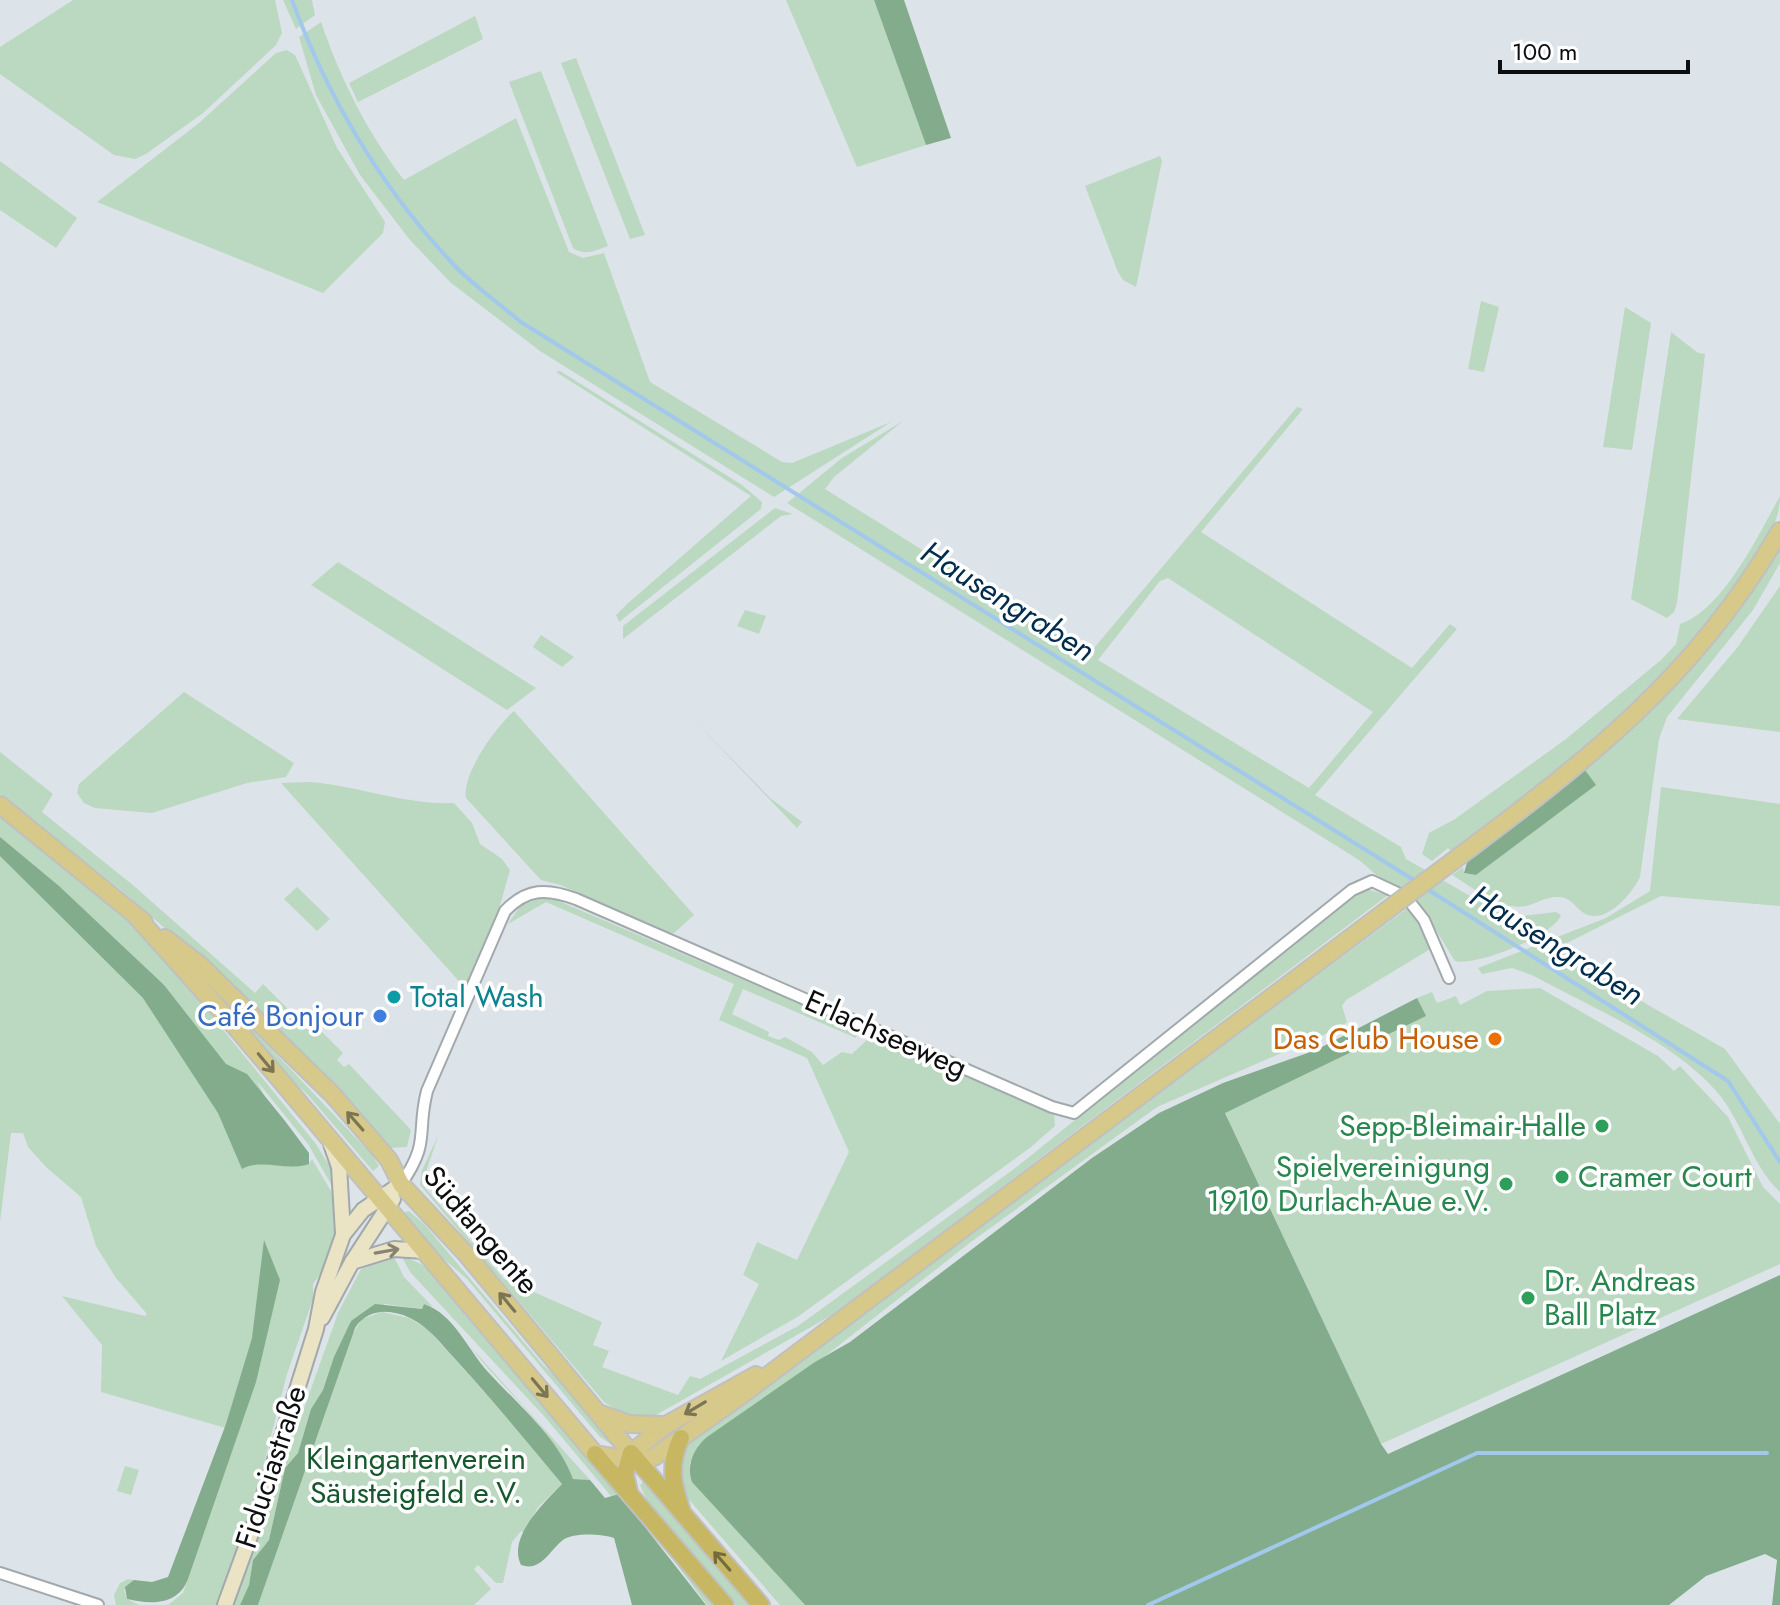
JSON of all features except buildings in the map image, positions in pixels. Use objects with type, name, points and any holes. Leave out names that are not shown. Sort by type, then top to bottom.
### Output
[{"type":"highway","points":[[681,1438],[674,1455],[672,1475],[684,1517]]},
{"type":"highway","name":"Südtangente","points":[[595,1454],[725,1605]]},
{"type":"highway","name":"Südtangente","points":[[632,1458],[761,1605]]},
{"type":"highway","points":[[629,1492],[625,1474],[632,1458]]},
{"type":"main road","points":[[595,1454],[654,1457],[1600,748],[1646,707],[1730,609],[1780,531]]},
{"type":"main road","name":"Südtangente","points":[[0,805],[200,965],[285,1046],[389,1160],[401,1184],[467,1255],[600,1413],[632,1458]]},
{"type":"main road","name":"Südtangente","points":[[135,915],[238,1030],[595,1454]]},
{"type":"main road","points":[[329,1139],[340,1176],[343,1235]]},
{"type":"main road","name":"Fiduciastraße","points":[[316,1329],[384,1202],[401,1184]]},
{"type":"main road","name":"Fiduciastraße","points":[[225,1605],[316,1329],[323,1292],[343,1235],[357,1216],[384,1202]]},
{"type":"main road","points":[[352,1262],[394,1249],[424,1251]]},
{"type":"main road","points":[[632,1458],[638,1443],[666,1425],[728,1388],[776,1366]]},
{"type":"main road","points":[[600,1413],[629,1424],[666,1425]]},
{"type":"street","name":"Erlachseeweg","points":[[401,1184],[423,1143],[423,1108],[427,1091],[505,911],[528,892],[550,890],[576,899],[1074,1113],[1352,890],[1372,881],[1406,897],[1424,920],[1449,978]]},
{"type":"street","points":[[0,1573],[98,1605]]},
{"type":"green space","points":[[73,0],[275,0],[282,33],[276,45],[203,113],[135,159],[114,155],[0,74],[0,47]]},
{"type":"green space","points":[[283,0],[312,0],[315,15],[296,29]]},
{"type":"green space","points":[[786,0],[874,0],[926,145],[857,167]]},
{"type":"green space","points":[[874,0],[904,0],[951,138],[926,145]]},
{"type":"green space","points":[[475,16],[483,39],[358,102],[349,83]]},
{"type":"green space","points":[[321,22],[356,105],[404,180],[516,118],[569,252],[583,258],[604,253],[650,382],[782,462],[792,463],[891,422],[774,497],[540,351],[450,282],[410,240],[360,175],[316,95],[299,37]]},
{"type":"green space","points":[[287,50],[295,55],[337,148],[385,222],[383,233],[323,293],[97,202],[199,123],[276,53]]},
{"type":"green space","points":[[576,58],[645,235],[630,239],[561,63]]},
{"type":"green space","points":[[541,71],[608,246],[594,251],[582,252],[573,248],[509,82]]},
{"type":"green space","points":[[1160,156],[1162,161],[1136,287],[1123,280],[1118,272],[1085,186]]},
{"type":"green space","points":[[0,161],[77,218],[56,248],[0,210]]},
{"type":"green space","points":[[1481,301],[1499,307],[1484,372],[1468,369]]},
{"type":"green space","points":[[1625,307],[1651,323],[1632,450],[1603,447]]},
{"type":"green space","points":[[1671,332],[1698,353],[1705,354],[1677,603],[1674,612],[1667,618],[1631,599]]},
{"type":"green space","points":[[560,371],[742,485],[762,502],[761,509],[619,622],[616,615],[626,605],[751,496],[556,372]]},
{"type":"green space","points":[[1297,407],[1303,409],[1201,532],[1412,668],[1450,624],[1457,629],[1315,795],[1401,847],[1406,859],[1503,915],[1514,917],[1556,912],[1561,915],[1545,931],[1514,948],[1480,959],[1455,961],[1418,901],[1379,877],[1359,860],[787,503],[842,458],[903,421],[834,477],[825,489],[1089,654]],"holes":[[[1168,578],[1373,712],[1309,788],[1098,660],[1160,581]]]},
{"type":"green space","points":[[1780,496],[1773,528],[1749,568],[1680,658],[1645,693],[1572,759],[1452,852],[1448,848],[1432,861],[1422,854],[1429,833],[1455,819],[1566,739],[1662,659],[1676,644],[1680,624],[1696,616],[1725,587]]},
{"type":"green space","points":[[775,508],[793,514],[781,516],[623,639],[623,626]]},
{"type":"green space","points":[[1780,548],[1780,563],[1753,610],[1667,717],[1659,739],[1640,877],[1619,904],[1596,916],[1584,913],[1562,897],[1516,907],[1487,897],[1452,875],[1463,867],[1464,873],[1476,875],[1595,785],[1585,770],[1692,667],[1738,611]]},
{"type":"green space","points":[[338,562],[536,688],[507,710],[311,585]]},
{"type":"green space","points":[[1780,586],[1780,732],[1677,719],[1737,648]]},
{"type":"green space","points":[[745,610],[766,616],[759,634],[737,626]]},
{"type":"green space","points":[[541,635],[574,657],[562,667],[533,647]]},
{"type":"green space","points":[[184,692],[294,763],[286,777],[247,783],[152,813],[95,808],[84,803],[77,793],[79,784]]},
{"type":"green space","points":[[514,711],[694,915],[674,933],[662,932],[561,885],[541,880],[466,798],[469,776],[475,764],[498,728]]},
{"type":"green space","points":[[689,715],[770,798],[802,822],[797,828]]},
{"type":"green space","points":[[0,752],[53,794],[42,812],[134,886],[255,993],[263,984],[312,1033],[318,1028],[343,1053],[337,1060],[344,1067],[349,1064],[411,1130],[407,1147],[388,1148],[226,982],[120,889],[0,794]]},
{"type":"green space","points":[[1585,770],[1596,785],[1476,875],[1464,873],[1468,859]]},
{"type":"green space","points":[[310,782],[417,801],[454,803],[472,823],[480,844],[502,859],[510,870],[499,909],[466,989],[281,783]]},
{"type":"green space","points":[[1661,787],[1780,804],[1780,906],[1661,896],[1567,943],[1563,952],[1566,958],[1725,1049],[1780,1124],[1780,1192],[1762,1169],[1734,1116],[1717,1092],[1678,1057],[1632,1027],[1534,976],[1512,968],[1482,974],[1478,968],[1606,918],[1650,891]]},
{"type":"green space","points":[[0,814],[108,903],[159,951],[316,1144],[333,1172],[335,1191],[308,1144],[257,1081],[294,1154],[309,1164],[312,1159],[335,1198],[337,1228],[322,1272],[313,1284],[313,1299],[287,1374],[253,1505],[217,1605],[168,1605],[183,1593],[236,1431],[101,1392],[102,1345],[62,1296],[147,1314],[116,1278],[96,1246],[81,1197],[46,1167],[28,1147],[23,1133],[11,1133],[0,1222]]},
{"type":"green space","points":[[0,837],[59,886],[164,985],[226,1064],[247,1074],[309,1153],[309,1164],[292,1167],[258,1165],[242,1169],[218,1113],[143,998],[0,856]]},
{"type":"green space","points":[[297,887],[330,919],[317,931],[284,899]]},
{"type":"green space","points":[[1366,889],[1388,895],[834,1314],[656,1415],[632,1418],[605,1403],[420,1185],[422,1170],[438,1136],[422,1184],[504,1279],[602,1322],[593,1345],[609,1351],[602,1367],[678,1395],[690,1376],[700,1379],[798,1326],[1014,1169],[1357,893]]},
{"type":"green space","points":[[547,896],[858,1029],[856,1038],[743,989],[732,1014],[769,1032],[768,1036],[779,1040],[785,1037],[812,1052],[823,1065],[842,1052],[852,1054],[868,1039],[887,1040],[1054,1113],[1055,1126],[1031,1147],[799,1316],[721,1361],[759,1284],[743,1275],[757,1242],[797,1260],[849,1152],[807,1058],[719,1020],[734,984],[546,902],[508,924],[521,905]]},
{"type":"green space","points":[[1409,907],[1432,948],[1346,1000],[1342,1006],[1347,1022],[1157,1107],[971,1242],[829,1353],[699,1445],[690,1463],[693,1482],[805,1605],[780,1605],[685,1495],[677,1470],[685,1445],[710,1424],[738,1410],[764,1385]]},
{"type":"green space","points":[[209,983],[379,1166],[373,1171],[308,1095],[284,1073]]},
{"type":"green space","name":"Spielvereinigung 1910 Durlach-Aue e.V.","points":[[1540,988],[1658,1056],[1674,1071],[1680,1066],[1728,1117],[1763,1187],[1780,1204],[1780,1264],[1381,1444],[1222,1106],[1420,1004],[1417,998],[1432,992],[1437,1003],[1456,996],[1460,1005],[1487,991]]},
{"type":"green space","points":[[1417,998],[1426,1016],[1225,1113],[1381,1444],[1388,1454],[1780,1275],[1780,1605],[1772,1605],[1777,1560],[1765,1554],[1706,1576],[1669,1605],[805,1605],[692,1482],[692,1457],[707,1437],[815,1362],[850,1342],[1092,1158],[1159,1113],[1223,1083],[1316,1050]]},
{"type":"green space","points":[[409,1211],[424,1224],[544,1366],[576,1394],[614,1446],[600,1437],[466,1278],[438,1254],[406,1217],[405,1212]]},
{"type":"green space","points":[[264,1240],[280,1280],[256,1382],[188,1579],[178,1594],[163,1601],[127,1599],[125,1587],[134,1580],[152,1582],[168,1577],[226,1424],[252,1338]]},
{"type":"green space","points":[[393,1255],[404,1277],[433,1307],[424,1304],[422,1309],[385,1304],[351,1321],[323,1390],[311,1409],[298,1453],[285,1468],[269,1540],[253,1560],[249,1585],[240,1605],[234,1605],[338,1313],[361,1269]]},
{"type":"green space","points":[[401,1255],[421,1264],[439,1280],[619,1494],[611,1496],[544,1416],[410,1272]]},
{"type":"green space","points":[[375,1304],[422,1309],[424,1304],[444,1316],[488,1372],[547,1435],[573,1479],[590,1480],[605,1498],[619,1494],[706,1605],[632,1605],[614,1538],[588,1534],[568,1537],[534,1566],[521,1565],[518,1554],[523,1532],[562,1484],[435,1337],[410,1318],[380,1312],[366,1317],[355,1328],[258,1605],[240,1605],[249,1585],[253,1560],[269,1540],[285,1468],[298,1453],[311,1409],[323,1390],[334,1357],[351,1321]]},
{"type":"green space","name":"Kleingartenverein Säusteigfeld e.V.","points":[[382,1312],[409,1318],[427,1329],[497,1405],[562,1484],[538,1507],[524,1533],[521,1531],[512,1542],[503,1583],[496,1583],[478,1565],[474,1569],[491,1589],[474,1605],[258,1605],[351,1336],[362,1319]]},
{"type":"green space","points":[[470,1346],[590,1480],[573,1479],[553,1442]]},
{"type":"green space","points":[[125,1466],[139,1470],[131,1495],[117,1491]]},
{"type":"green space","points":[[644,1481],[751,1605],[736,1605],[683,1548],[648,1501],[640,1485]]},
{"type":"green space","points":[[663,1546],[715,1605],[707,1605]]},
{"type":"green space","points":[[134,1580],[124,1590],[127,1599],[139,1605],[116,1605],[114,1595],[120,1583]]},
{"type":"waterway","name":"Hausengraben","points":[[292,0],[340,107],[381,174],[455,266],[521,322],[1417,882]]},
{"type":"waterway","name":"Hausengraben","points":[[1424,887],[1728,1081],[1780,1162]]},
{"type":"waterway","points":[[1148,1605],[1477,1453],[1767,1453]]},
{"type":"place","name":"Total Wash","points":[[394,997]]},
{"type":"place","name":"Café Bonjour","points":[[380,1016]]},
{"type":"place","name":"Das Club House","points":[[1495,1039]]},
{"type":"place","name":"Sepp-Bleimair-Halle","points":[[1602,1126]]},
{"type":"place","name":"Cramer Court","points":[[1562,1177]]},
{"type":"place","name":"Spielvereinigung 1910 Durlach-Aue e.V.","points":[[1506,1184]]},
{"type":"place","name":"Dr. Andreas Ball Platz","points":[[1528,1298]]}]
